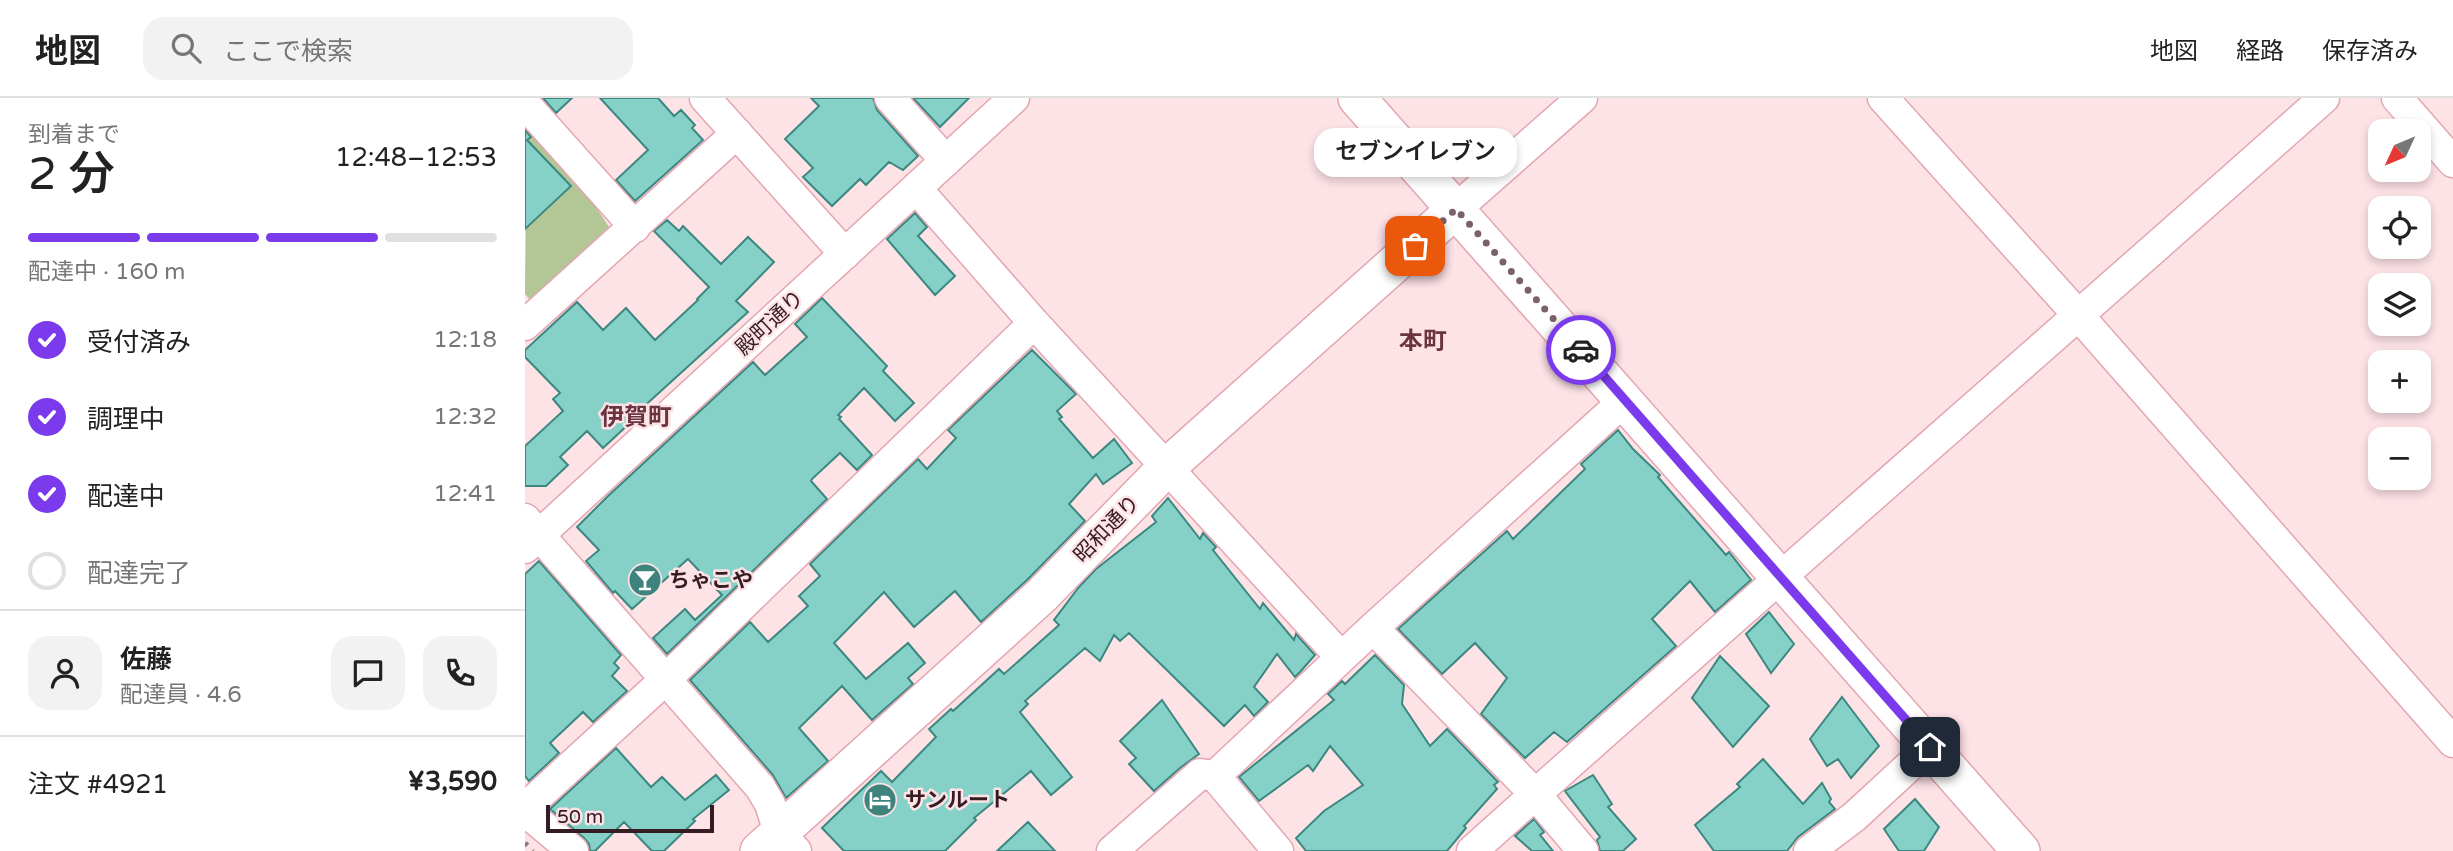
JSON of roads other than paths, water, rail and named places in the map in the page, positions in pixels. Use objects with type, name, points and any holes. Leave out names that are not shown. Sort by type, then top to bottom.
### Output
[{"type":"main road","points":[[1357,98],[2021,851]]},
{"type":"main road","name":"昭和通り","points":[[778,845],[1042,595],[1167,467],[1456,209]]},
{"type":"street","points":[[705,98],[845,254]]},
{"type":"street","points":[[890,98],[946,161]]},
{"type":"street","name":"殿町通り","points":[[530,534],[845,254],[1014,98]]},
{"type":"street","points":[[1456,209],[1582,98]]},
{"type":"street","points":[[1883,98],[2079,316],[2453,742]]},
{"type":"street","points":[[1472,851],[1779,576],[2079,316],[2324,98]]},
{"type":"street","points":[[2397,98],[2453,162]]},
{"type":"street","points":[[525,104],[635,227]]},
{"type":"street","points":[[529,313],[635,227],[737,133]]},
{"type":"street","points":[[916,188],[1034,323],[1342,657]]},
{"type":"street","points":[[573,851],[525,810],[666,679],[1034,323]]},
{"type":"street","points":[[1215,776],[1373,628],[1625,400]]},
{"type":"street","points":[[530,534],[666,679],[759,787],[770,804],[778,845]]},
{"type":"street","points":[[1373,628],[1535,794],[1583,851]]},
{"type":"street","points":[[1809,851],[1854,817],[1930,747]]},
{"type":"street","points":[[1112,851],[1200,774],[1215,776],[1278,851]]},
{"type":"railway","points":[[525,843],[533,851]]},
{"type":"place","name":"セブンイレブン","points":[[1415,246]]},
{"type":"place","name":"ちゃこや","points":[[645,580]]},
{"type":"place","name":"サンルート","points":[[880,800]]},
{"type":"district","name":"本町","points":[[1423,341]]},
{"type":"district","name":"伊賀町","points":[[636,417]]}]
